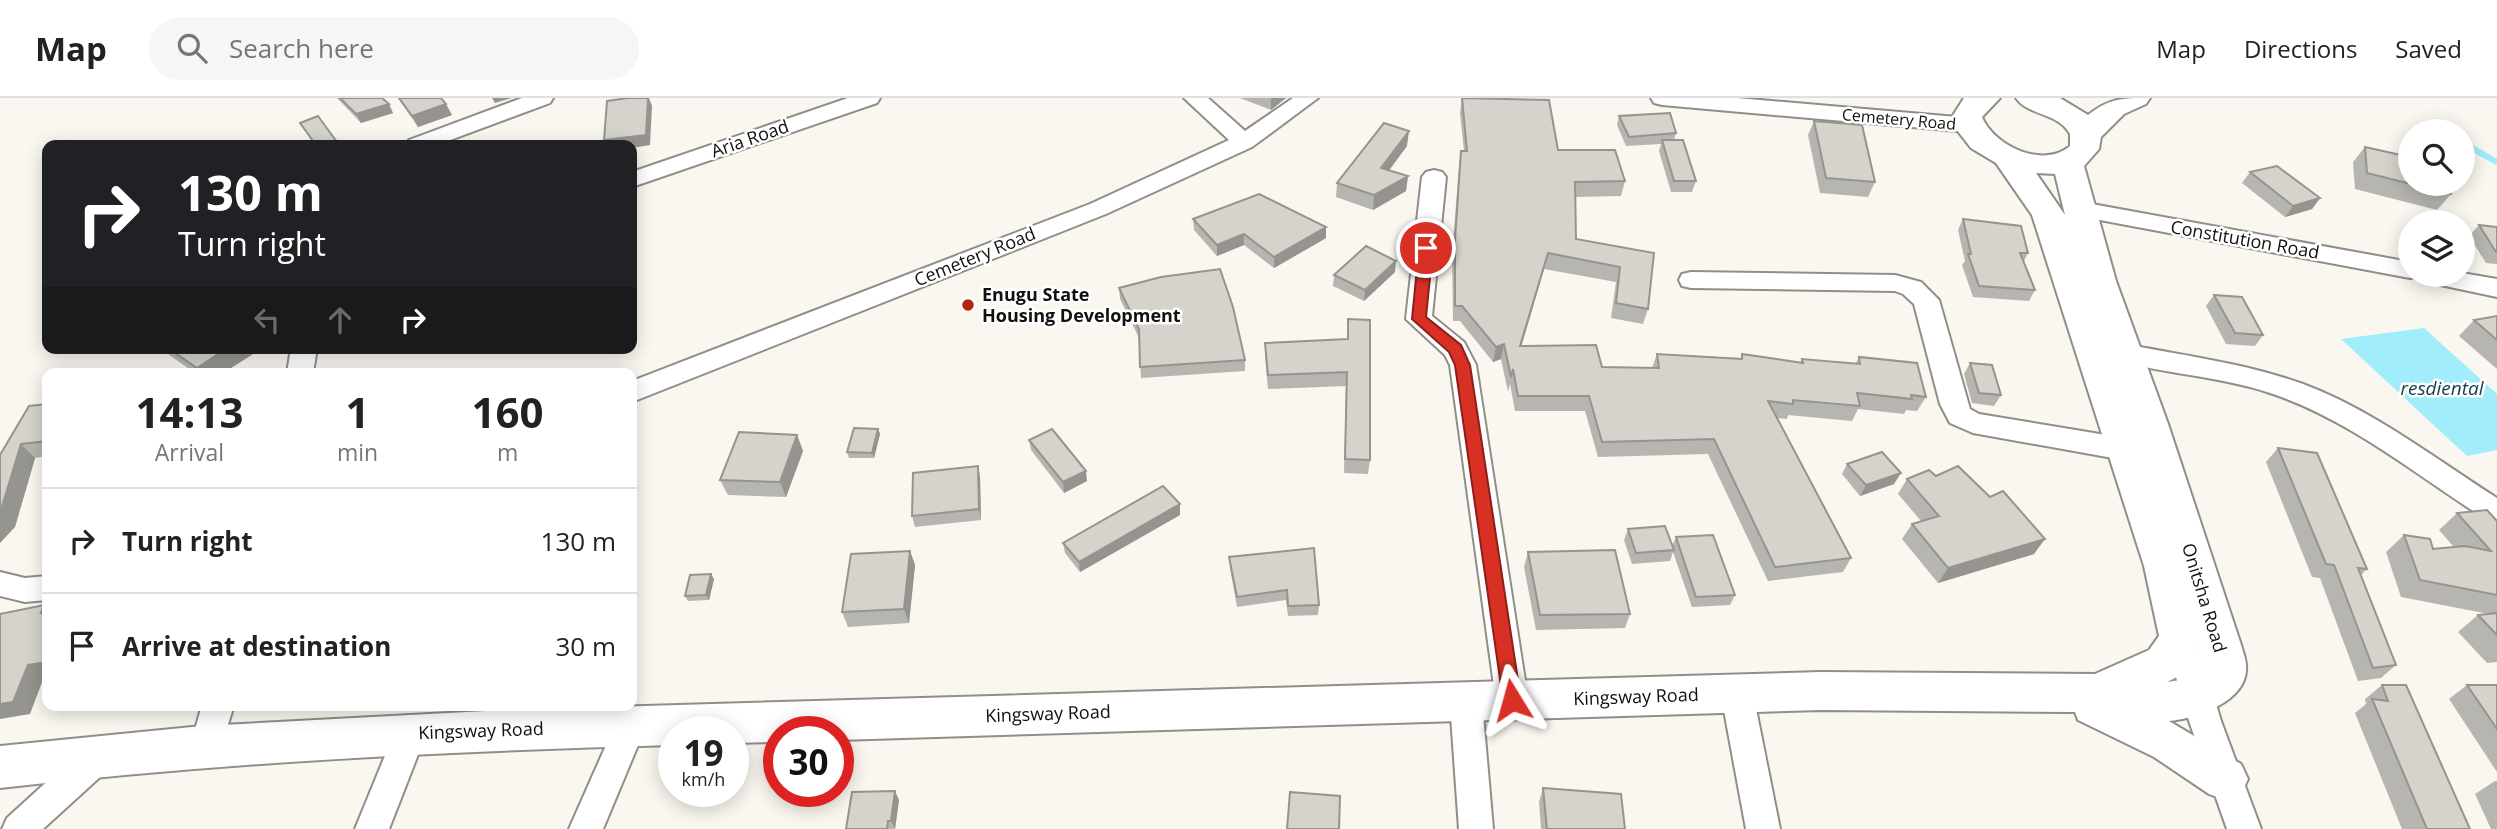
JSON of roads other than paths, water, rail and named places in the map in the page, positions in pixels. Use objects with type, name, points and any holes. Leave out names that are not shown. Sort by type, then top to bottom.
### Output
[{"type":"main road","points":[[1985,98],[1970,109],[1967,117],[1969,125],[1986,145],[2006,155],[2038,163],[2077,148],[2113,108],[2135,98]]},
{"type":"main road","points":[[2045,99],[2072,117],[2077,148]]},
{"type":"main road","name":"Onitsha Road","points":[[2077,148],[2082,224],[2221,648],[2225,671],[2216,684],[2198,697]]},
{"type":"main road","name":"Onitsha Road","points":[[2006,155],[2052,223],[2164,566],[2181,640],[2164,663],[2082,694]]},
{"type":"main road","name":"Kingsway Road","points":[[0,766],[102,754],[410,734],[630,726],[1839,691],[2082,694]]},
{"type":"main road","points":[[2082,694],[2157,704],[2198,697]]},
{"type":"main road","points":[[2082,694],[2171,743],[2225,779]]},
{"type":"street","points":[[430,140],[542,98]]},
{"type":"street","name":"Aria Road","points":[[637,178],[869,98]]},
{"type":"street","points":[[1195,98],[1244,142]]},
{"type":"street","name":"Cemetery Road","points":[[637,390],[1098,209],[1244,142],[1307,98]]},
{"type":"street","name":"Cemetery Road","points":[[1662,98],[1969,125]]},
{"type":"street","points":[[1434,177],[1419,319],[1455,349],[1463,365],[1512,700]]},
{"type":"street","name":"Constitution Road","points":[[2081,210],[2398,268]]},
{"type":"street","points":[[1691,280],[1895,283],[1912,288],[1926,300],[1953,404],[1960,416],[1973,423],[2124,449]]},
{"type":"street","points":[[2475,284],[2497,288]]},
{"type":"street","points":[[2125,354],[2263,382],[2316,401],[2387,441],[2497,512]]},
{"type":"street","points":[[0,584],[24,590],[42,588]]},
{"type":"street","points":[[2181,640],[2225,779],[2244,829]]},
{"type":"street","points":[[1737,694],[1763,829]]},
{"type":"street","points":[[1466,702],[1476,829]]},
{"type":"street","points":[[206,747],[216,711]]},
{"type":"street","points":[[586,829],[630,726]]},
{"type":"street","points":[[372,829],[410,734]]},
{"type":"street","points":[[19,829],[102,754]]},
{"type":"water","name":"resdiental","points":[[2424,328],[2497,394],[2497,450],[2467,456],[2341,339]]},
{"type":"waterway","points":[[2475,150],[2497,162]]},
{"type":"place","name":"Enugu State Housing Development","points":[[968,305]]}]
